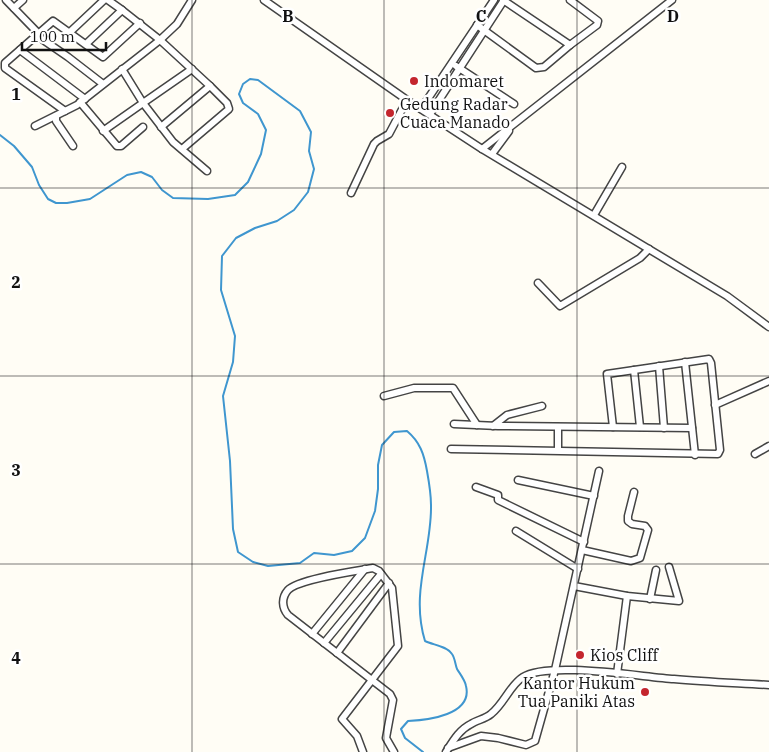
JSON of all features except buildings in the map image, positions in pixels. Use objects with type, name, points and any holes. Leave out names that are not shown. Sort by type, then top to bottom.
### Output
[{"type":"street","points":[[6,0],[37,34],[103,84]]},
{"type":"street","points":[[14,8],[23,0]]},
{"type":"street","points":[[70,32],[104,0]]},
{"type":"street","points":[[108,0],[160,40],[227,103],[228,108],[182,149]]},
{"type":"street","points":[[35,126],[65,112],[83,100],[160,40],[177,24],[192,0]]},
{"type":"street","points":[[264,0],[407,100],[482,149],[727,296],[769,327]]},
{"type":"street","points":[[421,109],[494,0]]},
{"type":"street","points":[[430,114],[503,0],[570,45]]},
{"type":"street","points":[[477,25],[536,68],[544,66],[597,25],[598,21],[570,0]]},
{"type":"street","points":[[482,149],[672,0]]},
{"type":"street","points":[[86,44],[122,10]]},
{"type":"street","points":[[65,112],[5,68],[5,64],[53,21],[104,56],[140,23]]},
{"type":"street","points":[[20,50],[83,100],[103,131],[117,146],[120,146],[143,127]]},
{"type":"street","points":[[452,64],[514,104]]},
{"type":"street","points":[[103,131],[192,69]]},
{"type":"street","points":[[122,70],[143,103],[173,142],[207,171]]},
{"type":"street","points":[[161,127],[210,86]]},
{"type":"street","points":[[351,193],[374,144],[389,134],[407,100]]},
{"type":"street","points":[[56,116],[56,121],[73,146]]},
{"type":"street","points":[[492,154],[516,122]]},
{"type":"street","points":[[594,215],[622,167]]},
{"type":"street","points":[[538,283],[557,304],[562,306],[640,258],[649,249]]},
{"type":"street","points":[[451,449],[558,450],[695,455],[710,455],[720,452],[711,363],[709,359],[607,374],[613,427]]},
{"type":"street","points":[[685,362],[695,455]]},
{"type":"street","points":[[659,366],[664,428]]},
{"type":"street","points":[[634,370],[640,427]]},
{"type":"street","points":[[715,405],[769,381]]},
{"type":"street","points":[[384,396],[414,388],[453,388],[478,425]]},
{"type":"street","points":[[493,426],[507,415],[542,406]]},
{"type":"street","points":[[454,424],[692,428]]},
{"type":"street","points":[[558,427],[558,450]]},
{"type":"street","points":[[755,454],[769,446]]},
{"type":"street","points":[[447,750],[481,736],[498,738],[526,746],[533,743],[546,706],[555,670],[599,471]]},
{"type":"street","points":[[518,480],[594,496]]},
{"type":"street","points":[[476,487],[498,495],[498,500],[584,542]]},
{"type":"street","points":[[582,550],[631,561],[640,558],[648,530],[645,526],[632,524],[628,521],[634,492]]},
{"type":"street","points":[[516,531],[578,569]]},
{"type":"street","points":[[574,586],[627,596],[678,602],[669,567]]},
{"type":"street","points":[[363,752],[357,736],[342,719],[372,679],[398,646],[392,588],[381,574],[372,568],[320,577],[288,590],[283,602],[283,610],[312,634],[372,679],[390,694],[393,700],[386,738],[394,752]]},
{"type":"street","points":[[312,634],[365,569]]},
{"type":"street","points":[[650,599],[656,570]]},
{"type":"street","points":[[324,643],[381,574]]},
{"type":"street","points":[[337,653],[389,583]]},
{"type":"street","points":[[617,674],[627,596]]},
{"type":"street","points":[[447,750],[466,727],[488,717],[522,677],[535,672],[555,670],[769,685]]},
{"type":"waterway","points":[[0,135],[14,146],[32,167],[39,185],[48,199],[56,203],[90,199],[127,175],[141,172],[152,177],[162,190],[173,198],[208,199],[235,195],[248,182],[261,154],[266,130],[258,114],[243,103],[239,94],[243,84],[250,79],[258,80],[300,111],[311,132],[309,151],[314,169],[308,192],[294,210],[277,221],[255,228],[236,238],[222,256],[221,290],[235,336],[233,362],[223,396],[230,461],[233,529],[238,552],[253,562],[268,566],[300,563],[314,553],[334,555],[352,551],[365,538],[375,511],[378,489],[378,465],[382,445],[394,432],[407,431],[415,440],[421,449],[424,459],[431,501],[421,589],[421,623],[425,641],[450,651],[466,686],[466,696],[463,704],[456,710],[437,717],[408,721],[401,729],[405,738],[423,752]]},
{"type":"place","name":"Indomaret","points":[[414,81]]},
{"type":"place","name":"Gedung Radar Cuaca Manado","points":[[390,113]]},
{"type":"place","name":"Kios Cliff","points":[[580,655]]},
{"type":"place","name":"Kantor Hukum Tua Paniki Atas","points":[[645,692]]}]
